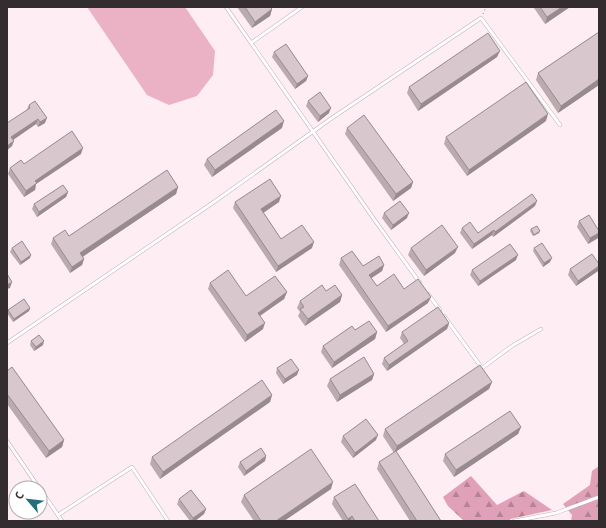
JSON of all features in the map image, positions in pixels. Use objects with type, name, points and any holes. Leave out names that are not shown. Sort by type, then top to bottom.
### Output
[{"type":"lane","points":[[226,7],[422,285]]},
{"type":"lane","points":[[251,43],[302,7]]},
{"type":"lane","points":[[7,343],[481,18],[560,125]]},
{"type":"lane","points":[[426,292],[482,368],[512,346],[541,329]]},
{"type":"lane","points":[[7,440],[34,480]]},
{"type":"lane","points":[[58,515],[132,467],[168,521]]},
{"type":"lane","points":[[514,521],[556,513],[599,497]]},
{"type":"lane","points":[[48,500],[62,521]]},
{"type":"path","points":[[481,18],[486,7]]},
{"type":"shaded area","points":[[87,7],[185,7],[215,51],[213,75],[197,96],[169,105],[147,95]]},
{"type":"green space","points":[[599,466],[599,521],[571,521],[572,515],[563,504],[590,485],[592,471]]},
{"type":"green space","points":[[471,476],[497,505],[524,491],[552,510],[510,519],[510,521],[464,521],[448,506],[443,497]]},
{"type":"building","points":[[245,7],[270,7],[272,9],[255,22]]},
{"type":"building","points":[[540,7],[562,7],[547,17]]},
{"type":"building","points":[[599,32],[599,79],[561,106],[538,73]]},
{"type":"building","points":[[488,33],[500,51],[421,104],[409,87]]},
{"type":"building","points":[[286,44],[308,76],[297,84],[274,52]]},
{"type":"building","points":[[526,82],[548,114],[469,170],[446,137]]},
{"type":"building","points":[[320,92],[331,108],[320,116],[308,101]]},
{"type":"building","points":[[35,101],[47,118],[40,122],[38,119],[11,137],[14,141],[7,146],[7,123],[30,108],[29,105]]},
{"type":"building","points":[[276,110],[284,121],[215,170],[207,159]]},
{"type":"building","points":[[364,115],[413,182],[396,194],[347,128]]},
{"type":"building","points":[[72,131],[83,148],[35,181],[37,183],[26,191],[10,168],[21,160],[24,164]]},
{"type":"building","points":[[167,170],[178,187],[80,253],[84,259],[72,267],[53,238],[65,230],[69,236]]},
{"type":"building","points":[[270,179],[281,196],[261,209],[281,239],[302,225],[314,242],[278,266],[235,202]]},
{"type":"building","points":[[63,185],[68,192],[39,212],[34,204]]},
{"type":"building","points":[[532,194],[537,201],[495,232],[494,230],[474,244],[462,228],[470,222],[478,233]]},
{"type":"building","points":[[400,201],[409,213],[393,225],[384,213]]},
{"type":"building","points":[[589,215],[599,231],[599,233],[590,238],[579,221]]},
{"type":"building","points":[[442,225],[458,247],[426,270],[411,248]]},
{"type":"building","points":[[537,226],[540,231],[534,235],[531,229]]},
{"type":"building","points":[[22,241],[31,255],[21,262],[12,248]]},
{"type":"building","points":[[542,243],[552,258],[544,263],[534,248]]},
{"type":"building","points":[[510,244],[518,255],[480,281],[472,270]]},
{"type":"building","points":[[352,251],[363,266],[379,256],[384,265],[369,275],[377,286],[394,274],[404,289],[418,279],[431,297],[388,326],[341,258]]},
{"type":"building","points":[[592,254],[599,266],[578,281],[570,269]]},
{"type":"building","points":[[228,270],[246,296],[275,276],[287,292],[258,313],[265,323],[247,335],[210,283]]},
{"type":"building","points":[[7,274],[12,282],[7,285]]},
{"type":"building","points":[[322,285],[326,291],[335,285],[342,295],[308,319],[300,309],[304,307],[300,301]]},
{"type":"building","points":[[24,299],[30,308],[14,319],[8,310]]},
{"type":"building","points":[[438,307],[449,323],[389,365],[384,358],[408,341],[402,332]]},
{"type":"building","points":[[369,321],[377,332],[334,362],[323,346],[352,326],[355,330]]},
{"type":"building","points":[[39,335],[44,341],[36,347],[31,341]]},
{"type":"building","points":[[364,357],[374,374],[340,395],[330,379]]},
{"type":"building","points":[[291,359],[299,370],[285,379],[277,368]]},
{"type":"building","points":[[480,365],[492,382],[397,446],[385,429]]},
{"type":"building","points":[[12,367],[64,440],[49,451],[7,394],[7,371]]},
{"type":"building","points":[[262,380],[272,395],[163,472],[152,457]]},
{"type":"building","points":[[510,411],[521,427],[456,470],[445,454]]},
{"type":"building","points":[[366,419],[378,435],[355,453],[343,436]]},
{"type":"building","points":[[261,448],[266,456],[246,471],[240,462]]},
{"type":"building","points":[[311,449],[333,482],[276,521],[261,521],[244,495]]},
{"type":"building","points":[[396,451],[441,521],[417,521],[379,462]]},
{"type":"building","points":[[355,484],[379,521],[355,521],[352,516],[348,519],[334,497]]},
{"type":"building","points":[[191,490],[206,509],[193,518],[179,499]]}]
